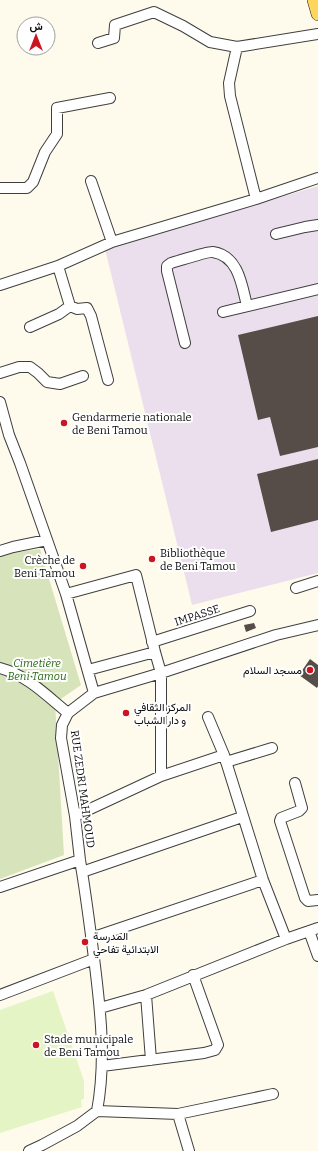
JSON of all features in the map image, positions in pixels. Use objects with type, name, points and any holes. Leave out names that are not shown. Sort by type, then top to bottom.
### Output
[{"type":"main road","points":[[314,0],[318,14]]},
{"type":"street","points":[[98,43],[114,38],[115,25],[154,12],[183,26],[210,42],[237,47],[318,34]]},
{"type":"street","points":[[237,47],[229,84],[230,96],[256,200]]},
{"type":"street","points":[[0,188],[28,188],[33,182],[45,152],[57,134],[57,108],[110,98]]},
{"type":"street","points":[[0,285],[58,266],[112,242],[256,200],[318,178]]},
{"type":"street","points":[[91,181],[112,242]]},
{"type":"street","points":[[276,234],[305,226],[318,225]]},
{"type":"street","points":[[185,344],[167,271],[167,266],[171,263],[212,252],[225,257],[236,267],[247,306]]},
{"type":"street","points":[[58,266],[70,306]]},
{"type":"street","points":[[223,312],[318,289]]},
{"type":"street","points":[[30,327],[59,314],[70,306]]},
{"type":"street","points":[[70,306],[77,309],[87,308],[91,316],[108,380]]},
{"type":"street","points":[[0,373],[19,367],[30,367],[47,382],[60,384],[83,376]]},
{"type":"street","points":[[0,402],[2,417],[20,463],[66,594],[94,693]]},
{"type":"street","points":[[0,551],[47,540]]},
{"type":"street","points":[[66,594],[136,575],[153,647],[161,673],[161,776]]},
{"type":"street","points":[[296,588],[318,581]]},
{"type":"street","name":"IMPASSE","points":[[88,670],[250,611]]},
{"type":"street","points":[[0,668],[20,676],[38,688],[68,713],[94,693],[161,673],[276,635],[317,627]]},
{"type":"street","name":"RUE ZEDRI MAHMOUD","points":[[68,713],[62,725],[61,738],[75,816],[100,1008],[102,1066],[97,1112]]},
{"type":"street","points":[[208,717],[225,759],[263,880],[286,939]]},
{"type":"street","points":[[75,816],[161,776],[272,748]]},
{"type":"street","points":[[295,783],[302,808],[299,811],[281,818],[280,820],[305,898],[308,901],[318,900]]},
{"type":"street","points":[[82,872],[242,817]]},
{"type":"street","points":[[0,887],[80,860]]},
{"type":"street","points":[[91,938],[263,880]]},
{"type":"street","points":[[100,1008],[146,995],[193,975],[313,929],[318,956]]},
{"type":"street","points":[[0,995],[94,959]]},
{"type":"street","points":[[102,1066],[204,1053],[215,1050],[218,1045],[193,975]]},
{"type":"street","points":[[146,995],[151,1060]]},
{"type":"street","points":[[29,1151],[43,1148],[97,1112],[178,1114],[273,1094]]},
{"type":"street","points":[[178,1114],[189,1151]]},
{"type":"shaded area","points":[[318,186],[318,573],[192,605],[105,249]]},
{"type":"green space","name":"Cimetière Beni Tamou","points":[[40,549],[81,685],[55,703],[64,855],[0,879],[0,557],[4,554]]},
{"type":"green space","name":"Stade municipale de Beni Tamou","points":[[53,991],[84,1081],[84,1099],[81,1100],[82,1107],[0,1133],[0,1010]]},
{"type":"building","points":[[318,316],[318,447],[280,456],[270,417],[258,420],[238,335]]},
{"type":"building","points":[[318,459],[318,520],[271,532],[257,474]]},
{"type":"building","points":[[254,623],[256,628],[246,632],[244,625]]},
{"type":"building","name":"مسجد السلام","points":[[310,659],[318,665],[317,688],[299,675]]},
{"type":"place","name":"Gendarmerie nationale de Beni Tamou","points":[[64,423]]},
{"type":"place","name":"Bibliothèque de Beni Tamou","points":[[152,559]]},
{"type":"place","name":"Crèche de Beni Tamou","points":[[83,566]]},
{"type":"place","name":"مسجد السلام","points":[[310,670]]},
{"type":"place","name":"المركز الثقافي و دار الشباب","points":[[126,713]]},
{"type":"place","name":"المدرسة الابتدائية تفاحي","points":[[85,942]]},
{"type":"place","name":"Stade municipale de Beni Tamou","points":[[36,1045]]}]
